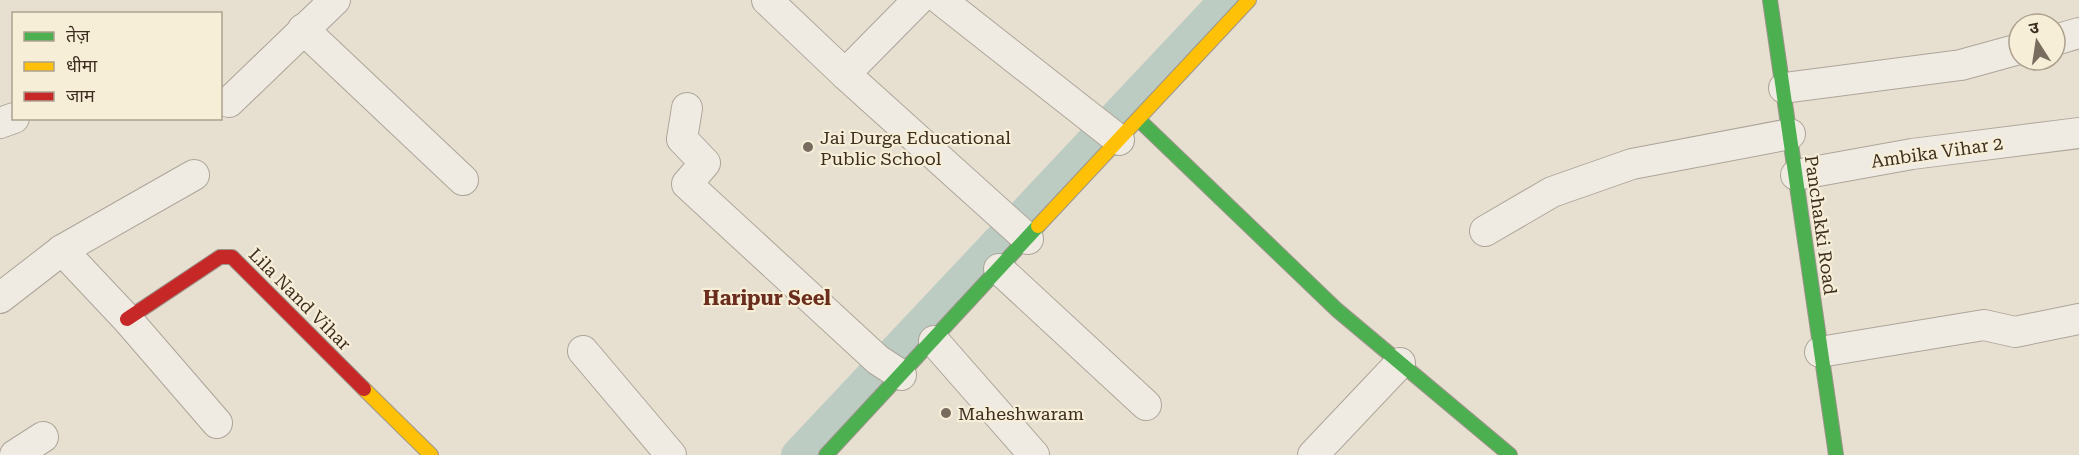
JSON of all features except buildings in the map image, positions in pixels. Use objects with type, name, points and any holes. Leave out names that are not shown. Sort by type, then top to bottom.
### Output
[{"type":"main road","points":[[826,455],[889,367],[934,341],[999,269],[1017,230],[1116,128],[1249,0]]},
{"type":"main road","name":"Panchakki Road","points":[[1770,0],[1797,175],[1833,453]]},
{"type":"main road","points":[[1116,128],[1510,455]]},
{"type":"main road","name":"Lila Nand Vihar","points":[[127,319],[220,257],[232,257],[431,455]]},
{"type":"street","points":[[229,102],[335,0]]},
{"type":"street","points":[[767,0],[1017,230]]},
{"type":"street","points":[[845,74],[918,0]]},
{"type":"street","points":[[940,0],[1116,128]]},
{"type":"street","points":[[303,30],[463,180]]},
{"type":"street","points":[[1784,88],[1961,65],[2007,52]]},
{"type":"street","points":[[687,108],[682,139],[705,164],[687,184],[889,367]]},
{"type":"street","name":"Ambika Vihar 2","points":[[1797,175],[1912,154],[2079,133]]},
{"type":"street","points":[[1485,231],[1552,192],[1632,164],[1790,134]]},
{"type":"street","points":[[0,298],[62,250],[194,175]]},
{"type":"street","points":[[62,250],[127,319],[217,423]]},
{"type":"street","points":[[999,269],[1146,405]]},
{"type":"street","points":[[1820,352],[1984,325],[2015,332],[2079,319]]},
{"type":"street","points":[[934,341],[1034,455]]},
{"type":"street","points":[[583,351],[671,455]]},
{"type":"street","points":[[1312,455],[1400,363]]},
{"type":"street","points":[[15,455],[43,437]]},
{"type":"waterway","points":[[797,455],[1225,0]]},
{"type":"traffic: fast","points":[[1770,0],[1836,455]]},
{"type":"traffic: fast","points":[[1139,120],[1337,310],[1510,455]]},
{"type":"traffic: fast","points":[[826,455],[1038,226]]},
{"type":"traffic: slow","points":[[1038,226],[1249,0]]},
{"type":"traffic: slow","points":[[364,389],[431,455]]},
{"type":"traffic: jam","points":[[127,319],[220,257],[232,257],[364,389]]},
{"type":"place","name":"Jai Durga Educational Public School","points":[[808,147]]},
{"type":"place","name":"Maheshwaram","points":[[946,413]]},
{"type":"district","name":"Haripur Seel","points":[[767,298]]}]
